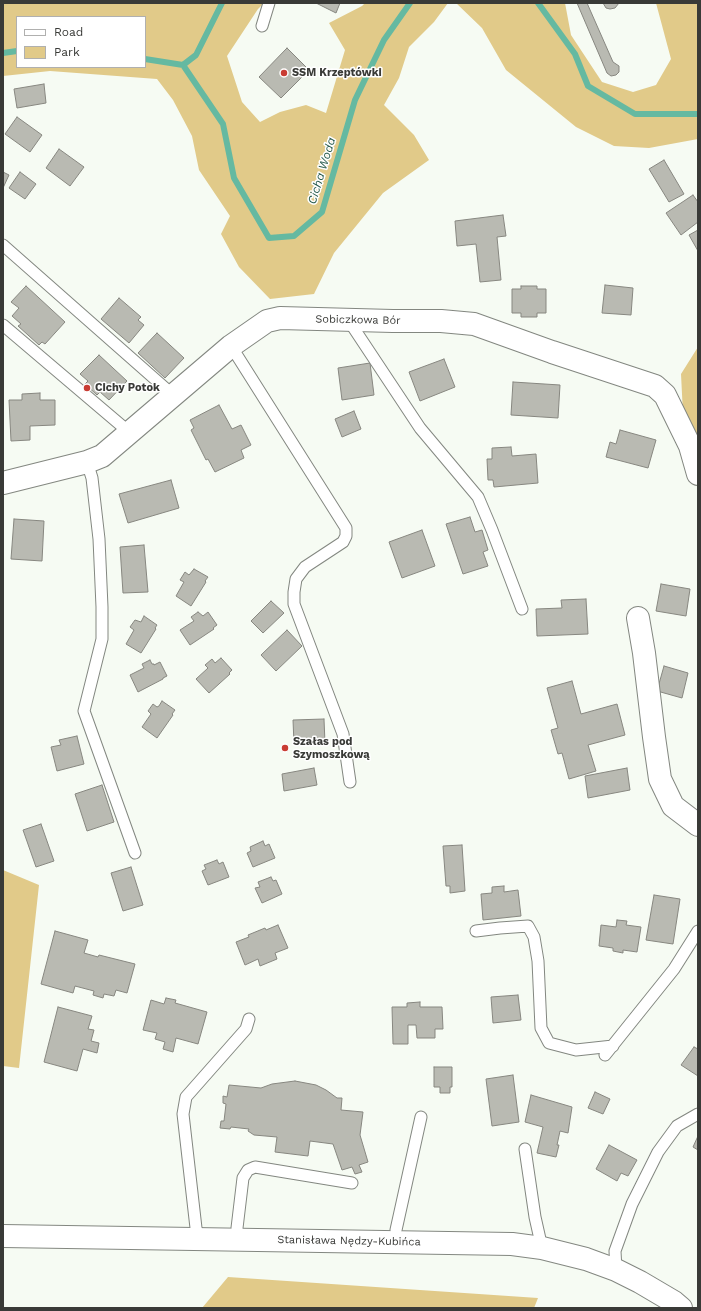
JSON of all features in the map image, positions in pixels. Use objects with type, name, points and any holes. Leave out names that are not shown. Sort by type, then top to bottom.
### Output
[{"type":"street","name":"Sobiczkowa Bór","points":[[3,482],[87,462],[102,456],[231,346],[267,321],[280,318],[349,321],[441,321],[474,324],[552,352],[655,386],[665,395],[690,446],[698,474]]},
{"type":"street","points":[[638,618],[660,778],[673,806],[698,825]]},
{"type":"street","name":"Stanisława Nędzy-Kubińca","points":[[3,1236],[512,1244],[542,1248],[586,1259],[616,1270],[640,1282],[674,1302],[681,1308]]},
{"type":"lane","points":[[262,26],[269,3]]},
{"type":"lane","points":[[3,245],[173,395]]},
{"type":"lane","points":[[349,321],[420,428],[478,497],[522,609]]},
{"type":"lane","points":[[3,325],[129,432]]},
{"type":"lane","points":[[231,346],[346,528],[346,536],[343,542],[305,568],[296,579],[294,604],[343,734],[350,782]]},
{"type":"lane","points":[[87,462],[92,478],[99,539],[102,639],[84,711],[135,853]]},
{"type":"lane","points":[[476,931],[528,926],[534,937],[538,961],[541,1028],[550,1043],[576,1050],[609,1050],[674,969],[698,931]]},
{"type":"lane","points":[[199,1239],[196,1228],[183,1114],[186,1097],[246,1029],[249,1019]]},
{"type":"lane","points":[[616,1270],[615,1251],[632,1204],[658,1152],[677,1126],[698,1114]]},
{"type":"lane","points":[[396,1230],[421,1117]]},
{"type":"lane","points":[[524,1149],[534,1217],[542,1248]]},
{"type":"lane","points":[[238,1240],[237,1228],[243,1178],[248,1170],[255,1167],[352,1183]]},
{"type":"green space","points":[[3,3],[264,3],[258,9],[227,56],[242,102],[260,122],[280,112],[306,105],[326,113],[345,50],[329,23],[365,3],[448,3],[434,22],[409,47],[399,78],[384,105],[414,135],[429,160],[383,193],[334,253],[314,294],[270,299],[239,267],[221,234],[230,216],[199,170],[192,136],[173,100],[157,79],[50,71],[3,76]]},
{"type":"green space","points":[[456,3],[565,3],[571,35],[602,82],[633,92],[656,85],[671,59],[656,3],[698,3],[698,139],[649,148],[614,146],[576,127],[506,70],[482,28]]},
{"type":"green space","points":[[698,347],[698,448],[683,414],[681,374]]},
{"type":"green space","points":[[3,870],[39,885],[19,1068],[3,1066]]},
{"type":"green space","points":[[228,1277],[538,1298],[534,1308],[202,1308]]},
{"type":"building","points":[[316,3],[340,3],[336,13]]},
{"type":"building","points":[[577,3],[587,3],[613,62],[619,66],[619,72],[616,75],[611,76],[607,73]]},
{"type":"building","points":[[603,3],[619,3],[615,8],[610,9],[606,8]]},
{"type":"building","name":"SSM Krzeptówki","points":[[287,48],[309,70],[281,98],[259,77]]},
{"type":"building","points":[[44,84],[46,103],[17,108],[14,89]]},
{"type":"building","points":[[17,117],[42,135],[30,152],[5,134]]},
{"type":"building","points":[[59,149],[84,167],[70,186],[46,168]]},
{"type":"building","points":[[664,160],[684,194],[669,202],[649,169]]},
{"type":"building","points":[[3,172],[9,175],[3,188]]},
{"type":"building","points":[[20,172],[36,184],[25,199],[9,188]]},
{"type":"building","points":[[693,195],[698,202],[698,222],[681,235],[666,213]]},
{"type":"building","points":[[503,215],[506,236],[497,237],[501,280],[480,282],[476,244],[457,246],[455,221]]},
{"type":"building","points":[[698,230],[698,251],[689,235]]},
{"type":"building","points":[[605,285],[633,288],[631,315],[602,313]]},
{"type":"building","points":[[26,286],[65,322],[45,344],[42,342],[39,345],[18,326],[21,324],[12,316],[19,308],[11,302]]},
{"type":"building","points":[[521,286],[537,286],[537,289],[546,289],[546,313],[537,313],[537,317],[521,317],[521,313],[512,313],[512,289],[521,289]]},
{"type":"building","points":[[119,298],[141,317],[138,320],[144,325],[129,343],[101,319]]},
{"type":"building","points":[[157,333],[184,358],[165,378],[138,353]]},
{"type":"building","points":[[99,355],[127,381],[109,400],[100,392],[97,395],[85,384],[88,381],[80,374]]},
{"type":"building","points":[[444,359],[455,387],[420,401],[409,372]]},
{"type":"building","points":[[370,363],[374,395],[342,400],[338,368]]},
{"type":"building","points":[[513,382],[560,385],[558,418],[511,415]]},
{"type":"building","points":[[40,393],[40,400],[55,400],[55,425],[30,426],[30,440],[11,441],[9,400],[22,400],[22,394]]},
{"type":"building","points":[[219,405],[232,429],[241,425],[251,445],[241,450],[244,458],[215,472],[208,459],[206,460],[191,430],[194,428],[190,420]]},
{"type":"building","points":[[354,411],[361,429],[342,437],[335,419]]},
{"type":"building","points":[[620,430],[656,440],[648,468],[606,457],[610,442],[616,444]]},
{"type":"building","points":[[511,447],[512,456],[536,454],[538,483],[494,487],[493,480],[488,480],[487,459],[492,459],[492,448]]},
{"type":"building","points":[[171,480],[179,508],[128,523],[119,494]]},
{"type":"building","points":[[470,517],[475,532],[482,530],[488,550],[483,552],[488,566],[463,574],[446,524]]},
{"type":"building","points":[[14,519],[44,521],[42,561],[11,559]]},
{"type":"building","points":[[422,530],[435,566],[402,578],[389,542]]},
{"type":"building","points":[[144,545],[148,592],[123,593],[120,547]]},
{"type":"building","points":[[194,569],[208,577],[191,606],[176,596],[184,582],[180,580],[185,572],[189,575]]},
{"type":"building","points":[[661,584],[690,589],[686,616],[656,611]]},
{"type":"building","points":[[586,599],[588,634],[537,636],[536,609],[562,608],[561,600]]},
{"type":"building","points":[[271,601],[284,613],[263,633],[251,621]]},
{"type":"building","points":[[198,612],[203,616],[208,612],[217,625],[213,628],[214,629],[190,645],[180,630],[194,621],[191,617]]},
{"type":"building","points":[[144,616],[157,625],[141,653],[126,644],[134,630],[130,627],[135,620],[141,622]]},
{"type":"building","points":[[287,630],[302,646],[276,671],[261,655]]},
{"type":"building","points":[[221,658],[232,670],[229,673],[230,674],[209,693],[196,679],[208,668],[205,665],[212,659],[215,663]]},
{"type":"building","points":[[150,660],[154,665],[160,662],[167,676],[138,692],[130,675],[144,668],[142,664]]},
{"type":"building","points":[[664,666],[688,673],[682,698],[657,691]]},
{"type":"building","points":[[572,681],[581,714],[617,704],[625,735],[588,745],[596,771],[569,779],[562,753],[558,754],[551,730],[558,728],[547,688]]},
{"type":"building","points":[[162,701],[175,710],[157,738],[142,727],[151,714],[148,711],[153,704],[157,707]]},
{"type":"building","points":[[324,719],[325,743],[294,744],[293,720]]},
{"type":"building","points":[[77,736],[84,764],[57,771],[51,747],[61,745],[59,740]]},
{"type":"building","points":[[314,768],[317,785],[284,791],[282,774]]},
{"type":"building","points":[[627,768],[630,790],[588,798],[585,776]]},
{"type":"building","points":[[102,785],[114,822],[87,831],[75,794]]},
{"type":"building","points":[[41,824],[54,861],[36,867],[23,830]]},
{"type":"building","points":[[263,841],[265,846],[269,844],[275,858],[253,867],[247,853],[251,851],[250,847]]},
{"type":"building","points":[[462,845],[465,891],[450,893],[450,886],[446,886],[443,846]]},
{"type":"building","points":[[217,860],[219,864],[223,862],[229,877],[208,885],[202,871],[206,869],[204,865]]},
{"type":"building","points":[[131,867],[143,905],[123,911],[111,873]]},
{"type":"building","points":[[271,877],[273,881],[276,880],[282,894],[262,903],[255,888],[260,887],[258,882]]},
{"type":"building","points":[[504,886],[504,892],[518,890],[521,916],[483,920],[481,894],[492,893],[492,887]]},
{"type":"building","points":[[654,895],[680,899],[673,944],[646,940]]},
{"type":"building","points":[[617,920],[627,921],[626,925],[641,927],[637,952],[623,950],[623,953],[613,951],[613,948],[599,946],[601,925],[616,927]]},
{"type":"building","points":[[278,925],[288,948],[275,953],[277,959],[260,966],[258,959],[245,965],[236,942],[265,928],[266,930]]},
{"type":"building","points":[[55,931],[88,940],[84,953],[98,957],[99,955],[135,964],[127,993],[116,990],[114,996],[104,994],[103,998],[93,995],[94,991],[75,986],[73,993],[41,984]]},
{"type":"building","points":[[518,995],[521,1020],[493,1023],[491,997]]},
{"type":"building","points":[[166,998],[176,1000],[175,1003],[207,1012],[198,1044],[176,1038],[173,1052],[163,1049],[165,1042],[155,1039],[157,1033],[143,1030],[151,1000],[164,1004]]},
{"type":"building","points":[[420,1002],[420,1007],[442,1007],[443,1029],[435,1029],[435,1038],[417,1038],[416,1025],[408,1025],[408,1044],[393,1044],[392,1007],[407,1007],[407,1003]]},
{"type":"building","points":[[58,1007],[92,1016],[88,1029],[94,1030],[91,1041],[99,1043],[97,1053],[83,1049],[77,1071],[44,1062]]},
{"type":"building","points":[[694,1047],[698,1049],[698,1076],[681,1065]]},
{"type":"building","points":[[434,1067],[452,1067],[452,1087],[450,1087],[450,1093],[440,1093],[440,1087],[434,1087]]},
{"type":"building","points":[[513,1075],[519,1122],[492,1126],[486,1079]]},
{"type":"building","points":[[295,1081],[316,1085],[337,1098],[342,1098],[341,1110],[363,1112],[360,1135],[368,1162],[359,1165],[362,1172],[355,1174],[352,1167],[342,1170],[333,1144],[310,1141],[308,1156],[275,1152],[277,1137],[254,1135],[248,1131],[249,1129],[231,1127],[230,1129],[220,1128],[221,1121],[224,1121],[226,1104],[223,1103],[223,1096],[227,1097],[229,1085],[261,1088],[272,1084]]},
{"type":"building","points":[[595,1092],[610,1099],[603,1114],[588,1108]]},
{"type":"building","points":[[531,1095],[572,1107],[568,1133],[560,1131],[556,1157],[537,1153],[543,1127],[525,1122]]},
{"type":"building","points":[[698,1136],[698,1150],[693,1147]]},
{"type":"building","points":[[609,1145],[637,1160],[628,1176],[621,1173],[617,1181],[596,1169]]},
{"type":"waterway","points":[[183,65],[196,55],[222,3]]},
{"type":"waterway","name":"Cicha Woda","points":[[146,59],[183,65],[223,124],[234,178],[269,238],[294,236],[322,212],[355,100],[384,40],[410,3]]},
{"type":"waterway","name":"Cicha Woda","points":[[538,3],[575,54],[588,86],[635,114],[698,114]]},
{"type":"waterway","name":"Cicha Woda","points":[[3,53],[16,51]]},
{"type":"place","name":"SSM Krzeptówki","points":[[284,73]]},
{"type":"place","name":"Cichy Potok","points":[[87,388]]},
{"type":"place","name":"Szałas pod Szymoszkową","points":[[285,748]]}]
